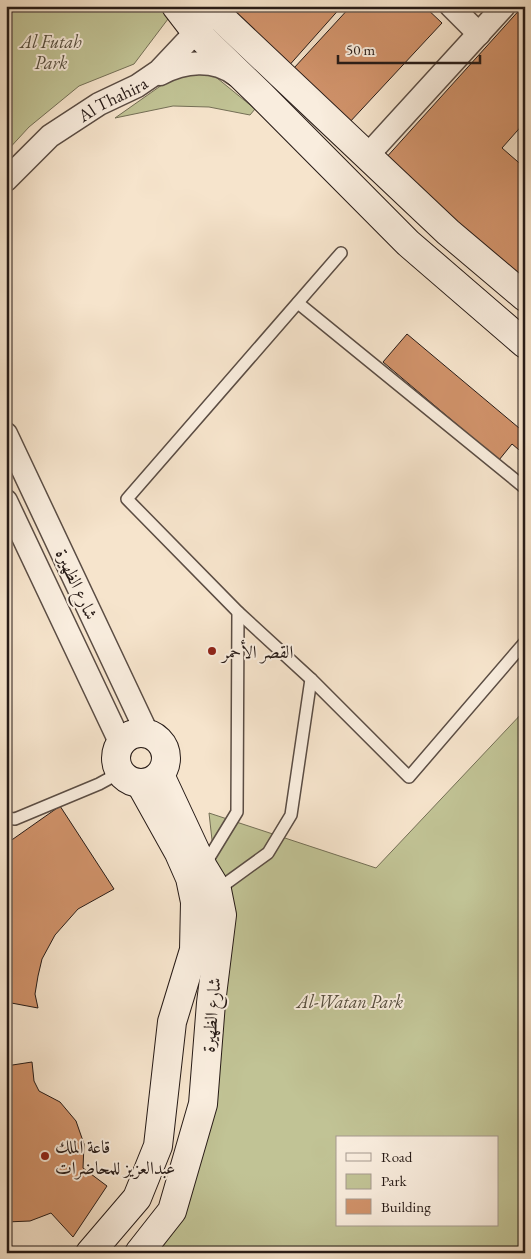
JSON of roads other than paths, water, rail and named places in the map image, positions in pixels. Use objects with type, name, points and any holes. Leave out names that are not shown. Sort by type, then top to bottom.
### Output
[{"type":"street","points":[[176,6],[196,32],[408,243],[525,344]]},
{"type":"street","points":[[451,6],[479,34]]},
{"type":"street","points":[[367,156],[504,6]]},
{"type":"street","points":[[214,8],[448,232],[525,298]]},
{"type":"street","name":"Al Thahira","points":[[6,180],[50,136],[99,104],[137,86],[159,71],[196,32],[214,8]]},
{"type":"street","points":[[137,86],[169,69],[186,64],[202,63],[219,66],[234,73],[260,94]]},
{"type":"street","name":"شارع الظهيرة","points":[[6,434],[148,735],[154,737],[164,748],[166,756],[162,771],[140,777]]},
{"type":"street","name":"شارع الظهيرة","points":[[6,501],[121,744],[116,761],[140,777],[203,867],[217,890],[222,915],[211,1003],[203,1104],[172,1211],[139,1253]]},
{"type":"street","points":[[121,744],[131,736],[139,734],[148,735]]},
{"type":"street","name":"شارع الظهيرة","points":[[90,1253],[137,1198],[158,1146],[172,1022],[194,950],[195,902],[190,878],[140,777]]},
{"type":"lane","points":[[342,253],[127,499],[238,612],[311,679],[409,776],[525,642]]},
{"type":"lane","points":[[298,302],[525,488]]},
{"type":"lane","points":[[203,867],[237,812],[238,612]]},
{"type":"lane","points":[[217,890],[268,853],[291,815],[311,679]]},
{"type":"lane","points":[[6,818],[15,818],[99,784],[140,777]]},
{"type":"place","name":"القصر الأحمر","points":[[212,651]]},
{"type":"place","name":"قاعة الملك عبدالعزيز للمحاضرات","points":[[45,1156]]},
{"type":"park label","name":"Al Futah Park","points":[[51,51]]},
{"type":"park label","name":"Al-Watan Park","points":[[350,1001]]}]
